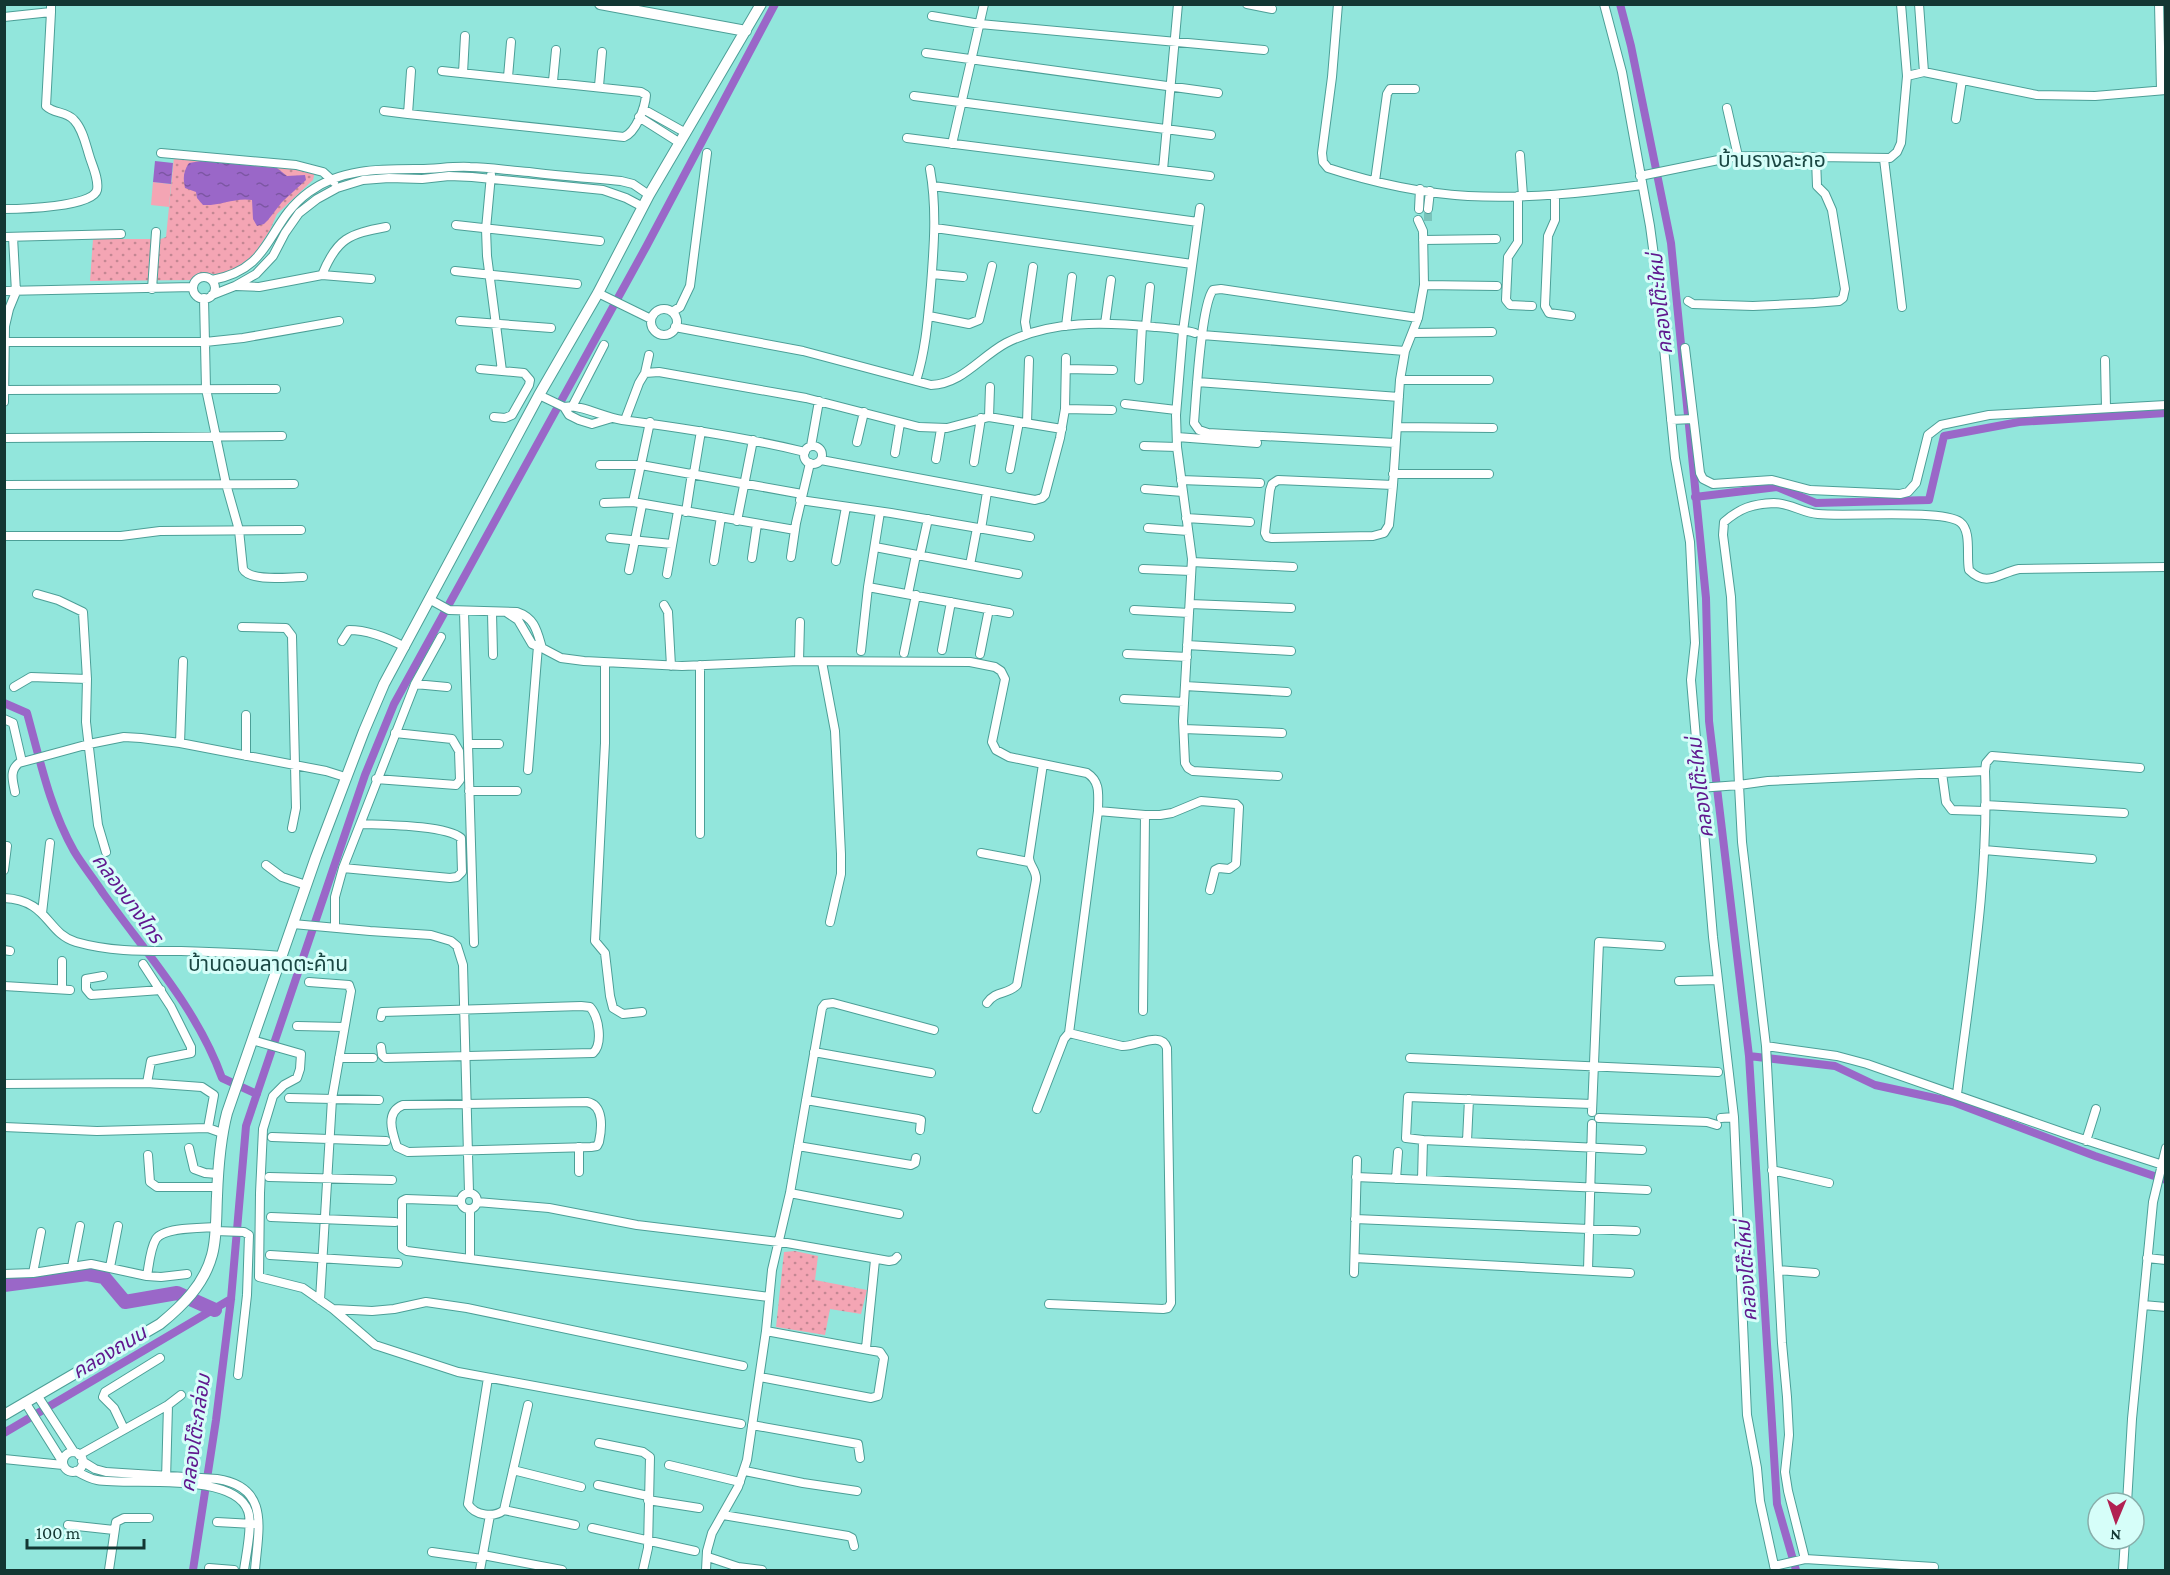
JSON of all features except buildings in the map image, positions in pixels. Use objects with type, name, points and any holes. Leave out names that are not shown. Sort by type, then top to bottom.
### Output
[{"type":"street","points":[[600,4],[647,8],[746,31]]},
{"type":"street","points":[[4,1415],[27,1406],[160,1324],[180,1308],[206,1271],[212,1255],[222,1133],[227,1113],[282,956],[297,924],[306,885],[345,777],[384,684],[432,602],[539,395],[601,294],[649,195],[762,4]]},
{"type":"street","points":[[952,144],[984,4]]},
{"type":"street","points":[[1163,170],[1178,4]]},
{"type":"street","points":[[1247,4],[1272,9]]},
{"type":"street","points":[[1338,4],[1332,77],[1322,153],[1323,162],[1328,168],[1375,181],[1467,196],[1555,195],[1644,178],[1738,156],[1890,158],[1897,152],[1901,143],[1907,76],[1901,4]]},
{"type":"street","points":[[1604,4],[1622,72],[1644,178],[1657,278],[1675,458],[1690,542],[1695,642],[1691,680],[1717,980],[1734,1122],[1747,1415],[1757,1468],[1760,1501],[1777,1567],[1801,1560],[1934,1567]]},
{"type":"street","points":[[1919,4],[1924,72]]},
{"type":"street","points":[[1907,76],[1924,72],[2016,92],[2061,97],[2163,90],[2159,4]]},
{"type":"street","points":[[4,17],[51,8],[46,106],[67,114],[77,123],[97,189],[94,195],[81,201],[38,208],[4,209]]},
{"type":"street","points":[[932,16],[980,24],[1264,50]]},
{"type":"street","points":[[463,73],[465,36]]},
{"type":"street","points":[[508,77],[511,42]]},
{"type":"street","points":[[553,81],[556,50]]},
{"type":"street","points":[[599,86],[602,52]]},
{"type":"street","points":[[926,53],[1218,93]]},
{"type":"street","points":[[408,114],[411,71]]},
{"type":"street","points":[[384,111],[624,137],[630,135],[646,99],[644,93],[599,86],[442,71]]},
{"type":"street","points":[[1956,119],[1962,80]]},
{"type":"street","points":[[1375,181],[1387,94],[1393,88],[1415,89]]},
{"type":"street","points":[[914,96],[1211,135]]},
{"type":"street","points":[[1727,108],[1738,156]]},
{"type":"street","points":[[641,113],[683,138]]},
{"type":"street","points":[[907,138],[1210,176]]},
{"type":"street","points":[[160,153],[296,165],[323,172],[335,184]]},
{"type":"street","points":[[672,312],[680,307],[690,286],[707,153]]},
{"type":"street","points":[[1520,154],[1521,196],[1518,242],[1508,256],[1506,300],[1510,305],[1532,306]]},
{"type":"street","points":[[1688,301],[1702,304],[1753,306],[1839,301],[1843,298],[1845,289],[1832,210],[1828,198],[1817,186],[1816,158]]},
{"type":"street","points":[[1884,159],[1902,308]]},
{"type":"street","points":[[643,207],[603,190],[491,179],[449,176],[422,179],[389,178],[335,184],[311,190],[291,206],[265,250],[250,266],[232,277],[212,280],[200,278],[194,283],[194,287],[196,295],[208,297],[256,274],[273,256],[298,213],[335,184],[361,171],[390,168],[492,169],[603,179],[633,184],[649,195]]},
{"type":"street","points":[[492,169],[486,229],[502,371]]},
{"type":"street","points":[[916,381],[925,350],[932,274],[935,228],[930,169]]},
{"type":"street","points":[[603,179],[603,190]]},
{"type":"street","points":[[933,186],[1198,222]]},
{"type":"street","points":[[1420,189],[1424,209],[1430,191]]},
{"type":"street","points":[[1555,195],[1555,219],[1548,236],[1545,306],[1550,313],[1571,316]]},
{"type":"street","points":[[1200,208],[1183,331],[1176,410],[1177,447],[1191,567],[1184,702],[1185,763],[1193,771],[1278,776]]},
{"type":"street","points":[[1393,485],[1278,480],[1272,484],[1270,490],[1265,533],[1267,537],[1272,538],[1373,536],[1384,533],[1389,525],[1393,485],[1400,380],[1405,351],[1418,318],[1424,285],[1423,235],[1418,220]]},
{"type":"street","points":[[1423,235],[1428,221]]},
{"type":"street","points":[[456,225],[600,241]]},
{"type":"street","points":[[322,274],[330,255],[337,246],[360,232],[386,227]]},
{"type":"street","points":[[935,228],[1192,264]]},
{"type":"street","points":[[152,289],[156,232]]},
{"type":"street","points":[[4,402],[5,326],[16,292],[9,237],[121,234]]},
{"type":"street","points":[[1423,235],[1496,239]]},
{"type":"street","points":[[929,316],[969,324],[979,320],[992,266]]},
{"type":"street","points":[[1027,333],[1025,322],[1033,267]]},
{"type":"street","points":[[455,271],[577,284]]},
{"type":"street","points":[[235,286],[259,287],[322,274],[372,279]]},
{"type":"street","points":[[932,274],[963,277]]},
{"type":"street","points":[[1066,326],[1072,277]]},
{"type":"street","points":[[212,280],[215,288],[208,297],[205,342],[206,389],[226,484],[239,530],[245,573],[254,577],[303,577]]},
{"type":"street","points":[[1105,324],[1111,280]]},
{"type":"street","points":[[1424,285],[1497,286]]},
{"type":"street","points":[[1139,380],[1150,286]]},
{"type":"street","points":[[4,291],[194,287]]},
{"type":"street","points":[[1395,443],[1208,433],[1199,430],[1194,423],[1199,334],[1208,295],[1213,290],[1221,289],[1418,318]]},
{"type":"street","points":[[601,294],[651,319]]},
{"type":"street","points":[[667,309],[676,319],[675,327],[672,332],[662,335],[653,330],[651,319],[657,311],[667,309]]},
{"type":"street","points":[[5,342],[205,342],[243,338],[339,321]]},
{"type":"street","points":[[460,321],[551,328]]},
{"type":"street","points":[[675,327],[803,351],[937,385],[956,379],[988,354],[1027,333],[1066,326],[1105,324],[1144,326],[1199,334],[1405,351]]},
{"type":"street","points":[[1413,333],[1492,332]]},
{"type":"street","points":[[566,406],[604,345]]},
{"type":"street","points":[[1684,348],[1691,419],[1700,473],[1707,482],[1713,484],[1772,480],[1810,490],[1900,494],[1908,492],[1916,483],[1928,435],[1941,425],[1989,415],[2166,405]]},
{"type":"street","points":[[625,420],[645,373],[649,355]]},
{"type":"street","points":[[819,401],[804,457],[810,463],[814,464],[820,460],[1035,500],[1045,495],[1062,429],[1065,409],[1066,358]]},
{"type":"street","points":[[1010,469],[1023,422],[1029,360]]},
{"type":"street","points":[[2105,360],[2106,408]]},
{"type":"street","points":[[480,369],[524,373],[530,380],[512,415],[505,418],[494,417]]},
{"type":"street","points":[[1066,369],[1113,370]]},
{"type":"street","points":[[645,373],[659,372],[819,401],[919,428],[941,429],[985,417],[1062,429]]},
{"type":"street","points":[[1400,380],[1489,380]]},
{"type":"street","points":[[1197,382],[1399,397]]},
{"type":"street","points":[[974,462],[990,387]]},
{"type":"street","points":[[5,390],[276,389]]},
{"type":"street","points":[[539,395],[566,406],[612,418],[650,422],[808,449],[817,447],[821,451],[820,460]]},
{"type":"street","points":[[1125,404],[1176,410]]},
{"type":"street","points":[[1065,409],[1112,410]]},
{"type":"street","points":[[858,442],[864,412]]},
{"type":"street","points":[[1672,420],[1691,419]]},
{"type":"street","points":[[633,502],[650,422]]},
{"type":"street","points":[[895,453],[900,423]]},
{"type":"street","points":[[1397,427],[1493,428]]},
{"type":"street","points":[[936,459],[941,429]]},
{"type":"street","points":[[667,574],[672,544],[693,473],[701,431]]},
{"type":"street","points":[[4,438],[282,436]]},
{"type":"street","points":[[1177,437],[1257,443]]},
{"type":"street","points":[[737,521],[753,440]]},
{"type":"street","points":[[1144,446],[1177,447]]},
{"type":"street","points":[[791,556],[801,497],[810,463]]},
{"type":"street","points":[[600,465],[641,465],[693,473],[744,482],[846,507],[1030,537]]},
{"type":"street","points":[[1393,474],[1489,474]]},
{"type":"street","points":[[1181,480],[1260,483]]},
{"type":"street","points":[[4,485],[294,484]]},
{"type":"street","points":[[1145,489],[1183,492]]},
{"type":"street","points":[[970,565],[987,492]]},
{"type":"street","points":[[604,502],[633,502],[795,530]]},
{"type":"street","points":[[1801,1560],[1785,1472],[1788,1425],[1766,1051],[1735,785],[1731,597],[1723,535],[1724,522],[1737,510],[1776,503],[1816,514],[1918,515],[1955,519],[1966,531],[1969,570],[1984,579],[1992,579],[2005,572],[2019,569],[2166,567]]},
{"type":"street","points":[[629,570],[642,505]]},
{"type":"street","points":[[836,561],[846,507]]},
{"type":"street","points":[[861,651],[868,586],[880,512]]},
{"type":"street","points":[[714,561],[721,517]]},
{"type":"street","points":[[904,653],[918,555],[928,519]]},
{"type":"street","points":[[1186,519],[1250,522]]},
{"type":"street","points":[[752,558],[757,524]]},
{"type":"street","points":[[1148,528],[1188,531]]},
{"type":"street","points":[[4,536],[121,536],[160,531],[301,530]]},
{"type":"street","points":[[610,538],[672,544]]},
{"type":"street","points":[[875,547],[1018,574]]},
{"type":"street","points":[[1143,569],[1293,567]]},
{"type":"street","points":[[868,586],[1009,613]]},
{"type":"street","points":[[37,594],[58,600],[83,612],[87,679],[86,722],[98,825],[106,852]]},
{"type":"street","points":[[432,602],[449,610],[506,612],[518,620],[532,644],[561,658],[671,666],[799,661],[970,662],[1001,670],[1005,679],[992,742],[996,750],[1010,758],[1087,773],[1094,778],[1098,786],[1098,810],[1069,1033],[1064,1039],[1037,1108]]},
{"type":"street","points":[[942,650],[951,602]]},
{"type":"street","points":[[664,605],[668,612],[671,666]]},
{"type":"street","points":[[1134,610],[1291,608]]},
{"type":"street","points":[[980,654],[990,609]]},
{"type":"street","points":[[464,612],[474,943]]},
{"type":"street","points":[[492,613],[493,655]]},
{"type":"street","points":[[799,661],[800,622]]},
{"type":"street","points":[[242,627],[286,628],[291,633],[296,766],[296,814],[292,828]]},
{"type":"street","points":[[342,641],[349,630],[356,630],[390,639],[405,647]]},
{"type":"street","points":[[335,927],[334,897],[343,868],[394,733],[415,684],[441,638]]},
{"type":"street","points":[[1187,645],[1291,651]]},
{"type":"street","points":[[528,770],[540,647]]},
{"type":"street","points":[[1127,654],[1187,657]]},
{"type":"street","points":[[180,742],[183,661]]},
{"type":"street","points":[[822,662],[835,731],[842,854],[841,874],[830,922]]},
{"type":"street","points":[[605,663],[604,743],[594,935],[598,947],[605,953],[613,1008],[622,1014],[642,1012]]},
{"type":"street","points":[[700,665],[700,834]]},
{"type":"street","points":[[14,687],[31,677],[87,679]]},
{"type":"street","points":[[415,684],[447,687]]},
{"type":"street","points":[[1185,686],[1287,692]]},
{"type":"street","points":[[1124,699],[1184,702]]},
{"type":"street","points":[[246,715],[246,756]]},
{"type":"street","points":[[4,718],[13,723],[24,761]]},
{"type":"street","points":[[1184,729],[1282,733]]},
{"type":"street","points":[[376,779],[456,785],[460,780],[459,751],[452,739],[394,733]]},
{"type":"street","points":[[15,792],[12,774],[14,767],[24,761],[124,737],[180,742],[326,771],[345,777]]},
{"type":"street","points":[[468,744],[499,744]]},
{"type":"street","points":[[1957,1094],[1984,850],[1985,771],[1988,759],[1992,756],[2140,768]]},
{"type":"street","points":[[987,1004],[992,996],[1012,990],[1017,985],[1036,880],[1035,871],[1029,862],[1043,764]]},
{"type":"street","points":[[1699,788],[1768,781],[1985,771]]},
{"type":"street","points":[[1942,774],[1946,802],[1952,810],[1985,808],[2124,813]]},
{"type":"street","points":[[469,791],[517,791]]},
{"type":"street","points":[[1098,810],[1145,815],[1172,813],[1202,801],[1231,802],[1239,807],[1236,864],[1229,869],[1215,870],[1210,890]]},
{"type":"street","points":[[1143,1011],[1145,815]]},
{"type":"street","points":[[343,868],[450,878],[458,877],[462,872],[461,838],[455,833],[424,828],[361,824]]},
{"type":"street","points":[[42,913],[50,843]]},
{"type":"street","points":[[4,870],[7,846]]},
{"type":"street","points":[[1984,850],[2092,859]]},
{"type":"street","points":[[981,854],[1029,862]]},
{"type":"street","points":[[266,865],[282,877],[306,885]]},
{"type":"street","points":[[4,898],[18,898],[32,904],[58,931],[73,941],[130,951],[230,952],[282,956]]},
{"type":"street","points":[[297,924],[431,934],[457,946],[463,965],[464,982],[470,1192]]},
{"type":"street","points":[[1588,1270],[1594,1114],[1593,1066],[1599,942],[1661,946]]},
{"type":"street","points":[[4,986],[66,989],[62,962]]},
{"type":"street","points":[[143,964],[161,990],[184,1033],[191,1053],[151,1061],[147,1083]]},
{"type":"street","points":[[103,976],[86,979],[86,989],[91,995],[161,990]]},
{"type":"street","points":[[1679,981],[1717,980]]},
{"type":"street","points":[[309,982],[349,985],[351,991],[332,1099],[320,1300]]},
{"type":"street","points":[[706,1570],[712,1533],[745,1471],[760,1377],[772,1270],[790,1193],[822,1008],[829,1002],[934,1030]]},
{"type":"street","points":[[381,1017],[382,1012],[465,1008],[590,1007],[597,1019],[598,1046],[593,1053],[385,1058],[381,1047]]},
{"type":"street","points":[[297,1026],[344,1027]]},
{"type":"street","points":[[1049,1304],[1163,1309],[1168,1308],[1171,1303],[1165,1042],[1160,1039],[1152,1040],[1131,1047],[1069,1033]]},
{"type":"street","points":[[254,1041],[301,1054],[297,1078],[284,1085],[273,1096],[263,1129],[259,1277],[303,1288],[333,1309],[375,1346],[458,1372],[741,1424]]},
{"type":"street","points":[[1766,1051],[1837,1056],[1867,1064],[2162,1168]]},
{"type":"street","points":[[814,1053],[931,1073]]},
{"type":"street","points":[[339,1058],[373,1058]]},
{"type":"street","points":[[1410,1058],[1718,1072]]},
{"type":"street","points":[[4,1084],[147,1083],[202,1087],[210,1090],[214,1095],[208,1128]]},
{"type":"street","points":[[1642,1150],[1406,1138],[1408,1097],[1469,1099],[1594,1114],[1734,1122]]},
{"type":"street","points":[[289,1098],[379,1101]]},
{"type":"street","points":[[1467,1141],[1469,1099]]},
{"type":"street","points":[[806,1100],[918,1119],[921,1120],[920,1130]]},
{"type":"street","points":[[595,1103],[600,1117],[597,1146],[402,1151],[397,1147],[391,1121],[392,1113],[396,1108],[404,1105],[468,1104],[595,1103]]},
{"type":"street","points":[[2086,1141],[2096,1109]]},
{"type":"street","points":[[4,1127],[97,1131],[208,1128],[222,1133]]},
{"type":"street","points":[[272,1137],[386,1141]]},
{"type":"street","points":[[1422,1180],[1423,1140]]},
{"type":"street","points":[[798,1146],[911,1165],[915,1163],[916,1158]]},
{"type":"street","points":[[579,1147],[579,1172]]},
{"type":"street","points":[[189,1148],[194,1168],[205,1173],[218,1174]]},
{"type":"street","points":[[2128,1491],[2148,1258],[2156,1190],[2166,1148]]},
{"type":"street","points":[[1396,1179],[1398,1152]]},
{"type":"street","points":[[148,1155],[150,1182],[157,1187],[217,1187]]},
{"type":"street","points":[[1354,1273],[1357,1160]]},
{"type":"street","points":[[1772,1170],[1829,1183]]},
{"type":"street","points":[[269,1177],[392,1180]]},
{"type":"street","points":[[1356,1177],[1647,1190]]},
{"type":"street","points":[[2156,1190],[2166,1196]]},
{"type":"street","points":[[470,1192],[476,1196],[477,1202],[475,1207],[470,1209],[463,1206],[461,1201],[464,1194],[470,1192]]},
{"type":"street","points":[[790,1193],[899,1214]]},
{"type":"street","points":[[461,1201],[406,1199],[402,1201],[402,1248],[407,1251],[769,1297]]},
{"type":"street","points":[[477,1202],[549,1208],[637,1225],[778,1242],[889,1262],[897,1257]]},
{"type":"street","points":[[470,1209],[470,1258]]},
{"type":"street","points":[[271,1216],[395,1222]]},
{"type":"street","points":[[1355,1219],[1468,1226],[1636,1231]]},
{"type":"street","points":[[72,1267],[80,1226]]},
{"type":"street","points":[[110,1267],[118,1226]]},
{"type":"street","points":[[147,1276],[153,1247],[160,1235],[168,1231],[215,1229],[244,1232],[249,1235],[247,1295],[238,1375]]},
{"type":"street","points":[[33,1273],[41,1232]]},
{"type":"street","points":[[270,1255],[398,1263]]},
{"type":"street","points":[[1354,1258],[1630,1273]]},
{"type":"street","points":[[2148,1258],[2166,1260]]},
{"type":"street","points":[[867,1348],[875,1260]]},
{"type":"street","points":[[4,1274],[33,1273],[91,1264],[147,1276],[188,1274]]},
{"type":"street","points":[[1778,1270],[1815,1273]]},
{"type":"street","points":[[333,1309],[394,1310],[426,1302],[467,1308],[743,1366]]},
{"type":"street","points":[[2143,1305],[2166,1307]]},
{"type":"street","points":[[760,1377],[871,1398],[878,1396],[884,1358],[880,1352],[867,1348],[766,1331]]},
{"type":"street","points":[[124,1430],[114,1408],[103,1397],[105,1392],[160,1358]]},
{"type":"street","points":[[488,1378],[468,1503],[471,1509],[490,1515],[500,1514],[504,1510],[528,1405]]},
{"type":"street","points":[[63,1463],[66,1455],[79,1456],[168,1405],[181,1395]]},
{"type":"street","points":[[38,1398],[79,1456],[95,1469],[166,1480]]},
{"type":"street","points":[[166,1480],[168,1405]]},
{"type":"street","points":[[27,1406],[70,1472],[81,1467],[79,1456]]},
{"type":"street","points":[[752,1425],[858,1444],[860,1458]]},
{"type":"street","points":[[46,1436],[58,1428]]},
{"type":"street","points":[[599,1443],[647,1454],[650,1457],[648,1539],[643,1570]]},
{"type":"street","points":[[4,1459],[63,1463]]},
{"type":"street","points":[[669,1465],[740,1482]]},
{"type":"street","points":[[513,1470],[581,1486]]},
{"type":"street","points":[[76,1471],[99,1480],[166,1480],[236,1484],[248,1492],[255,1502],[259,1524],[255,1570]]},
{"type":"street","points":[[745,1471],[857,1491]]},
{"type":"street","points":[[216,1483],[244,1503],[247,1509],[249,1524],[244,1570]]},
{"type":"street","points":[[598,1485],[699,1508]]},
{"type":"street","points":[[504,1510],[575,1526]]},
{"type":"street","points":[[480,1570],[490,1515]]},
{"type":"street","points":[[723,1515],[848,1536],[852,1538],[854,1546]]},
{"type":"street","points":[[110,1570],[114,1526],[119,1519],[149,1518]]},
{"type":"street","points":[[217,1522],[259,1524]]},
{"type":"street","points":[[68,1526],[114,1530]]},
{"type":"street","points":[[592,1528],[695,1551]]},
{"type":"street","points":[[432,1551],[562,1570]]},
{"type":"street","points":[[2123,1570],[2124,1551]]},
{"type":"street","points":[[708,1557],[762,1570]]},
{"type":"street","points":[[208,1568],[234,1570]]},
{"type":"shaded area","points":[[174,157],[279,165],[315,172],[313,180],[277,214],[254,255],[236,268],[220,275],[207,273],[198,280],[90,281],[93,239],[161,239],[166,237]]},
{"type":"shaded area","points":[[153,182],[171,184],[169,207],[151,205]]},
{"type":"shaded area","points":[[795,1251],[818,1256],[815,1280],[867,1290],[861,1314],[830,1309],[825,1335],[776,1327],[784,1252]]},
{"type":"water","points":[[155,161],[173,163],[171,184],[153,182]]},
{"type":"water","points":[[201,161],[277,168],[287,176],[305,175],[306,180],[282,202],[264,224],[257,226],[253,219],[252,200],[203,205],[197,198],[196,192],[185,188],[184,175],[187,166],[189,163]]},
{"type":"waterway","name":"คลองโต๊ะกล่อม","points":[[193,1570],[216,1420],[231,1299],[246,1126],[365,775],[394,704],[646,247],[775,4]]},
{"type":"waterway","name":"คลองโต๊ะใหม่","points":[[1620,4],[1631,46],[1671,243],[1706,598],[1709,721],[1749,1056],[1777,1504],[1796,1570]]},
{"type":"waterway","points":[[1695,497],[1777,487],[1816,503],[1929,500],[1944,436],[2019,422],[2166,413]]},
{"type":"waterway","name":"คลองบางไทร","points":[[4,703],[27,713],[52,801],[77,857],[169,981],[199,1028],[222,1078],[257,1094]]},
{"type":"waterway","points":[[1749,1056],[1835,1066],[1875,1085],[1953,1102],[2095,1156],[2166,1180]]},
{"type":"waterway","points":[[4,1285],[87,1274],[104,1277],[125,1302],[177,1293],[215,1310]]},
{"type":"waterway","name":"คลองถนน","points":[[4,1433],[231,1299]]},
{"type":"tunnel","points":[[1428,209],[1428,221]]},
{"type":"district","name":"บ้านรางละกอ","points":[[1772,160]]},
{"type":"district","name":"บ้านดอนลาดตะค้าน","points":[[268,964]]}]
